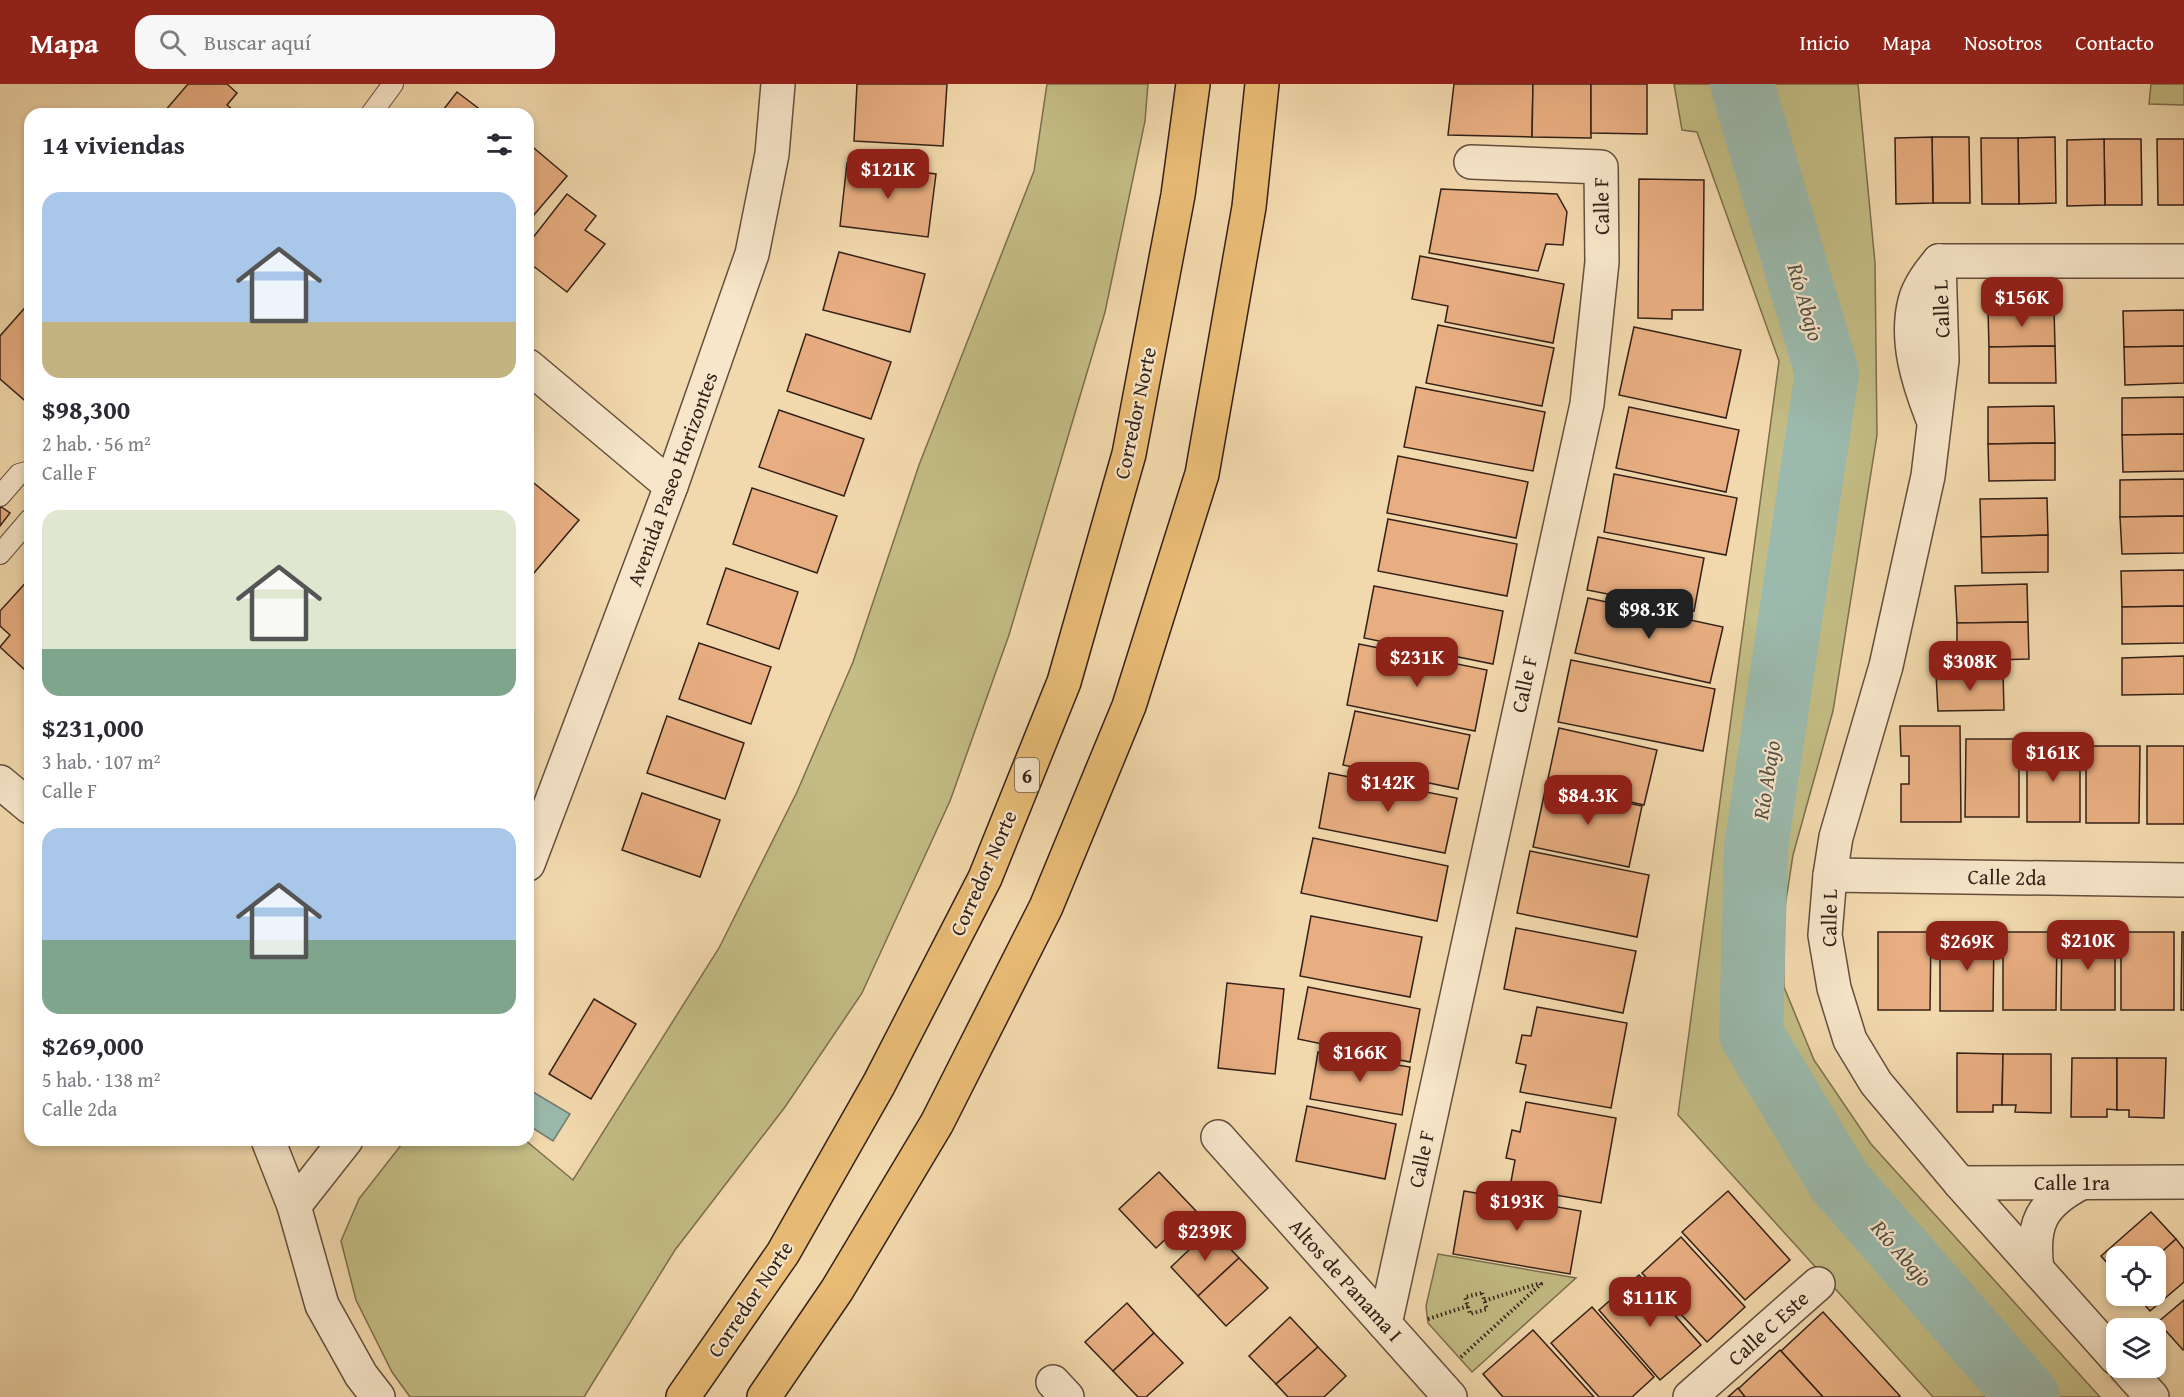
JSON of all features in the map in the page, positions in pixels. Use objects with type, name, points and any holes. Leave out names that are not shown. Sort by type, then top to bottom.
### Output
[{"type":"highway","name":"Corredor Norte","points":[[683,1397],[783,1253],[879,1084],[986,878],[1064,682],[1130,454],[1178,195],[1193,84]]},
{"type":"highway","points":[[764,1397],[837,1290],[937,1123],[1046,907],[1129,706],[1202,474],[1248,207],[1262,84]]},
{"type":"street","name":"Avenida Paseo Horizontes","points":[[534,848],[671,486],[752,254],[772,154],[778,84]]},
{"type":"street","name":"Calle F","points":[[1385,1324],[1587,404],[1602,262],[1601,167],[1471,162]]},
{"type":"street","name":"Calle L","points":[[2106,1347],[1960,1183],[1876,1083],[1850,1040],[1834,988],[1825,935],[1836,837],[1886,666],[1928,476],[1942,360],[1939,261],[2184,261]]},
{"type":"street","points":[[534,371],[671,486]]},
{"type":"street","points":[[0,782],[24,802]]},
{"type":"street","name":"Calle 2da","points":[[1830,875],[2184,880]]},
{"type":"street","name":"Altos de Panama I","points":[[1218,1137],[1449,1397]]},
{"type":"street","points":[[270,1146],[294,1206],[322,1305],[361,1375],[378,1397]]},
{"type":"street","points":[[294,1206],[341,1146]]},
{"type":"street","name":"Calle 1ra","points":[[1960,1183],[2184,1182]]},
{"type":"street","points":[[2037,1269],[2033,1242],[2041,1216],[2057,1195],[2081,1183]]},
{"type":"street","name":"Calle C Este","points":[[1690,1397],[1818,1284]]},
{"type":"street","points":[[2135,1378],[2152,1397]]},
{"type":"lane","points":[[375,108],[393,84]]},
{"type":"lane","points":[[0,496],[19,474],[24,473]]},
{"type":"lane","points":[[0,554],[24,526]]},
{"type":"path","points":[[1456,1362],[1541,1284],[1539,1282],[1484,1301]]},
{"type":"path","points":[[1482,1293],[1484,1301],[1487,1310],[1470,1314],[1465,1298],[1482,1293]]},
{"type":"path","points":[[1424,1321],[1467,1306]]},
{"type":"shaded area","points":[[1047,84],[1148,84],[1145,121],[1105,312],[1009,635],[950,801],[862,993],[785,1107],[675,1250],[584,1397],[410,1397],[392,1372],[356,1300],[341,1241],[359,1199],[400,1146],[532,1146],[573,1180],[719,948],[797,792],[853,662],[919,465],[1034,171]]},
{"type":"shaded area","points":[[1674,84],[1858,84],[1875,263],[1877,435],[1833,711],[1793,855],[1783,920],[1784,987],[1814,1060],[1871,1144],[2100,1397],[1933,1397],[1678,1115],[1779,361],[1697,132],[1682,130]]},
{"type":"shaded area","points":[[2151,84],[2184,84],[2184,105],[2149,104]]},
{"type":"shaded area","points":[[534,1093],[570,1114],[553,1141],[534,1129]]},
{"type":"shaded area","points":[[1438,1254],[1576,1278],[1472,1372],[1428,1323],[1426,1306]]},
{"type":"building","points":[[188,84],[227,84],[237,93],[227,105],[231,108],[167,108]]},
{"type":"building","points":[[857,84],[947,84],[943,146],[854,141]]},
{"type":"building","points":[[1454,84],[1533,84],[1532,137],[1448,135]]},
{"type":"building","points":[[1533,84],[1591,84],[1591,138],[1532,137]]},
{"type":"building","points":[[1591,84],[1647,84],[1647,134],[1591,133]]},
{"type":"building","points":[[457,92],[478,108],[445,108]]},
{"type":"building","points":[[1932,137],[1969,137],[1970,203],[1933,203]]},
{"type":"building","points":[[1932,137],[1933,203],[1896,204],[1895,138]]},
{"type":"building","points":[[2055,137],[2056,203],[2019,204],[2018,138]]},
{"type":"building","points":[[1981,138],[2018,138],[2019,204],[1982,204]]},
{"type":"building","points":[[2104,139],[2141,139],[2142,205],[2105,205]]},
{"type":"building","points":[[2104,139],[2105,205],[2067,206],[2067,140]]},
{"type":"building","points":[[2157,139],[2184,139],[2184,205],[2158,205]]},
{"type":"building","points":[[534,148],[567,176],[534,215]]},
{"type":"building","points":[[847,163],[936,174],[928,237],[840,226]]},
{"type":"building","points":[[1639,179],[1704,180],[1703,310],[1672,310],[1672,319],[1638,318]]},
{"type":"building","points":[[1441,189],[1557,194],[1567,212],[1563,245],[1546,244],[1538,271],[1429,253]]},
{"type":"building","points":[[567,194],[596,216],[585,230],[605,244],[567,292],[534,267],[534,236]]},
{"type":"building","points":[[839,252],[925,274],[910,332],[823,310]]},
{"type":"building","points":[[1420,256],[1564,284],[1553,343],[1445,322],[1448,306],[1412,299]]},
{"type":"building","points":[[24,309],[24,400],[0,379],[0,336]]},
{"type":"building","points":[[2054,309],[2055,346],[1989,347],[1988,310]]},
{"type":"building","points":[[2184,310],[2184,346],[2124,347],[2123,311]]},
{"type":"building","points":[[1438,325],[1554,348],[1542,406],[1426,383]]},
{"type":"building","points":[[1634,327],[1741,350],[1726,418],[1619,395]]},
{"type":"building","points":[[806,334],[891,362],[871,419],[787,391]]},
{"type":"building","points":[[2055,346],[2056,383],[1989,383],[1989,347]]},
{"type":"building","points":[[2184,346],[2184,383],[2125,385],[2124,347]]},
{"type":"building","points":[[1416,387],[1545,412],[1533,471],[1404,447]]},
{"type":"building","points":[[2184,397],[2184,434],[2122,435],[2122,398]]},
{"type":"building","points":[[2054,406],[2055,443],[1988,444],[1988,407]]},
{"type":"building","points":[[1629,407],[1739,430],[1726,492],[1616,468]]},
{"type":"building","points":[[779,410],[864,439],[844,496],[759,467]]},
{"type":"building","points":[[2184,434],[2184,471],[2123,472],[2122,435]]},
{"type":"building","points":[[2055,443],[2055,480],[1989,481],[1988,444]]},
{"type":"building","points":[[1398,456],[1528,482],[1516,538],[1387,513]]},
{"type":"building","points":[[1614,474],[1737,498],[1726,555],[1604,532]]},
{"type":"building","points":[[2184,479],[2184,516],[2120,517],[2120,480]]},
{"type":"building","points":[[534,483],[579,520],[534,573]]},
{"type":"building","points":[[752,488],[837,516],[817,573],[733,544]]},
{"type":"building","points":[[2047,498],[2048,535],[1981,537],[1980,499]]},
{"type":"building","points":[[0,506],[10,513],[0,526]]},
{"type":"building","points":[[2184,516],[2184,553],[2122,554],[2120,517]]},
{"type":"building","points":[[1388,519],[1517,544],[1507,596],[1378,571]]},
{"type":"building","points":[[2048,535],[2048,572],[1982,573],[1981,537]]},
{"type":"building","points":[[1598,537],[1704,558],[1694,611],[1587,590]]},
{"type":"building","points":[[726,568],[798,592],[779,649],[707,624]]},
{"type":"building","points":[[2184,570],[2184,606],[2122,607],[2121,571]]},
{"type":"building","points":[[2027,584],[2028,622],[1957,623],[1955,586]]},
{"type":"building","points":[[24,585],[24,669],[0,647],[10,635],[0,626],[0,611]]},
{"type":"building","points":[[1374,586],[1503,611],[1493,664],[1364,638]]},
{"type":"building","points":[[1588,598],[1723,627],[1710,683],[1575,653]]},
{"type":"building","points":[[2184,606],[2184,643],[2122,644],[2122,607]]},
{"type":"building","points":[[2028,622],[2029,659],[1957,661],[1957,623]]},
{"type":"building","points":[[699,643],[771,667],[751,724],[679,699]]},
{"type":"building","points":[[1359,644],[1487,670],[1475,731],[1347,705]]},
{"type":"building","points":[[2184,656],[2184,694],[2122,695],[2122,658]]},
{"type":"building","points":[[1571,660],[1715,689],[1703,751],[1558,722]]},
{"type":"building","points":[[2003,673],[2004,710],[1938,711],[1936,674]]},
{"type":"building","points":[[1355,711],[1470,735],[1458,789],[1343,765]]},
{"type":"building","points":[[667,716],[744,743],[725,799],[647,773]]},
{"type":"building","points":[[1900,726],[1960,726],[1961,822],[1901,822],[1901,784],[1909,784],[1909,756],[1901,756]]},
{"type":"building","points":[[1559,728],[1657,750],[1644,805],[1547,783]]},
{"type":"building","points":[[1966,739],[2019,739],[2019,817],[1965,817]]},
{"type":"building","points":[[2027,744],[2080,744],[2080,822],[2027,822]]},
{"type":"building","points":[[2086,746],[2140,746],[2139,823],[2086,823]]},
{"type":"building","points":[[2147,746],[2184,746],[2184,824],[2147,824]]},
{"type":"building","points":[[1329,773],[1457,798],[1445,853],[1319,828]]},
{"type":"building","points":[[1546,786],[1642,806],[1629,867],[1533,847]]},
{"type":"building","points":[[642,793],[720,820],[700,877],[622,850]]},
{"type":"building","points":[[1313,838],[1448,866],[1437,921],[1301,893]]},
{"type":"building","points":[[1530,851],[1649,875],[1637,937],[1517,913]]},
{"type":"building","points":[[1311,916],[1422,937],[1410,997],[1300,976]]},
{"type":"building","points":[[1516,928],[1636,951],[1623,1013],[1504,989]]},
{"type":"building","points":[[1878,932],[1931,932],[1930,1010],[1878,1010]]},
{"type":"building","points":[[2003,932],[2057,932],[2056,1010],[2003,1010]]},
{"type":"building","points":[[2062,932],[2115,932],[2115,1010],[2061,1010]]},
{"type":"building","points":[[2121,932],[2174,932],[2174,1010],[2121,1010]]},
{"type":"building","points":[[2182,932],[2184,932],[2184,1010],[2181,1010]]},
{"type":"building","points":[[1940,934],[1994,934],[1993,1011],[1940,1011]]},
{"type":"building","points":[[1227,983],[1284,989],[1275,1074],[1218,1068]]},
{"type":"building","points":[[1308,987],[1420,1009],[1410,1062],[1298,1039]]},
{"type":"building","points":[[594,999],[636,1024],[591,1099],[549,1074]]},
{"type":"building","points":[[1537,1007],[1627,1023],[1611,1108],[1520,1092],[1526,1065],[1516,1063],[1522,1035],[1531,1036]]},
{"type":"building","points":[[1318,1052],[1410,1067],[1402,1115],[1310,1099]]},
{"type":"building","points":[[1957,1053],[2003,1054],[2002,1105],[1993,1105],[1993,1112],[1957,1112]]},
{"type":"building","points":[[2003,1054],[2051,1054],[2051,1113],[2015,1112],[2016,1105],[2002,1105]]},
{"type":"building","points":[[2072,1058],[2117,1058],[2117,1110],[2107,1109],[2107,1117],[2071,1117]]},
{"type":"building","points":[[2117,1058],[2166,1058],[2164,1118],[2129,1117],[2129,1110],[2117,1110]]},
{"type":"building","points":[[1526,1102],[1616,1118],[1601,1203],[1510,1187],[1515,1160],[1506,1158],[1512,1130],[1520,1132]]},
{"type":"building","points":[[1307,1106],[1396,1124],[1385,1179],[1296,1161]]},
{"type":"building","points":[[1159,1172],[1196,1211],[1156,1248],[1119,1209]]},
{"type":"building","points":[[1464,1191],[1581,1211],[1570,1274],[1453,1254]]},
{"type":"building","points":[[1728,1191],[1790,1260],[1745,1300],[1682,1232]]},
{"type":"building","points":[[2151,1212],[2176,1239],[2166,1248],[2166,1246],[2112,1246]]},
{"type":"building","points":[[1211,1229],[1239,1258],[1198,1296],[1171,1267]]},
{"type":"building","points":[[1681,1237],[1745,1307],[1707,1342],[1642,1273]]},
{"type":"building","points":[[2176,1239],[2184,1249],[2184,1282],[2166,1297],[2166,1248]]},
{"type":"building","points":[[2106,1252],[2106,1262],[2101,1256]]},
{"type":"building","points":[[1239,1258],[1268,1288],[1226,1326],[1198,1296]]},
{"type":"building","points":[[1639,1275],[1701,1345],[1660,1380],[1599,1310]]},
{"type":"building","points":[[2184,1300],[2183,1350],[2166,1331],[2166,1318],[2163,1318]]},
{"type":"building","points":[[1127,1303],[1154,1333],[1113,1371],[1085,1342]]},
{"type":"building","points":[[2146,1306],[2156,1306],[2150,1311]]},
{"type":"building","points":[[1592,1307],[1654,1377],[1632,1397],[1599,1397],[1551,1343]]},
{"type":"building","points":[[1823,1312],[1900,1396],[1823,1397],[1781,1351]]},
{"type":"building","points":[[1290,1317],[1318,1347],[1276,1384],[1249,1356]]},
{"type":"building","points":[[1533,1330],[1594,1397],[1503,1397],[1483,1374]]},
{"type":"building","points":[[1154,1333],[1183,1363],[1146,1397],[1138,1397],[1113,1371]]},
{"type":"building","points":[[1318,1347],[1346,1376],[1324,1397],[1288,1397],[1276,1384]]},
{"type":"building","points":[[1780,1350],[1823,1397],[1745,1397],[1738,1389]]},
{"type":"building","points":[[1738,1388],[1745,1397],[1728,1397]]},
{"type":"waterway","name":"Río Abajo","points":[[1742,84],[1827,373],[1756,847],[1751,1034],[1839,1181],[2028,1397]]}]
